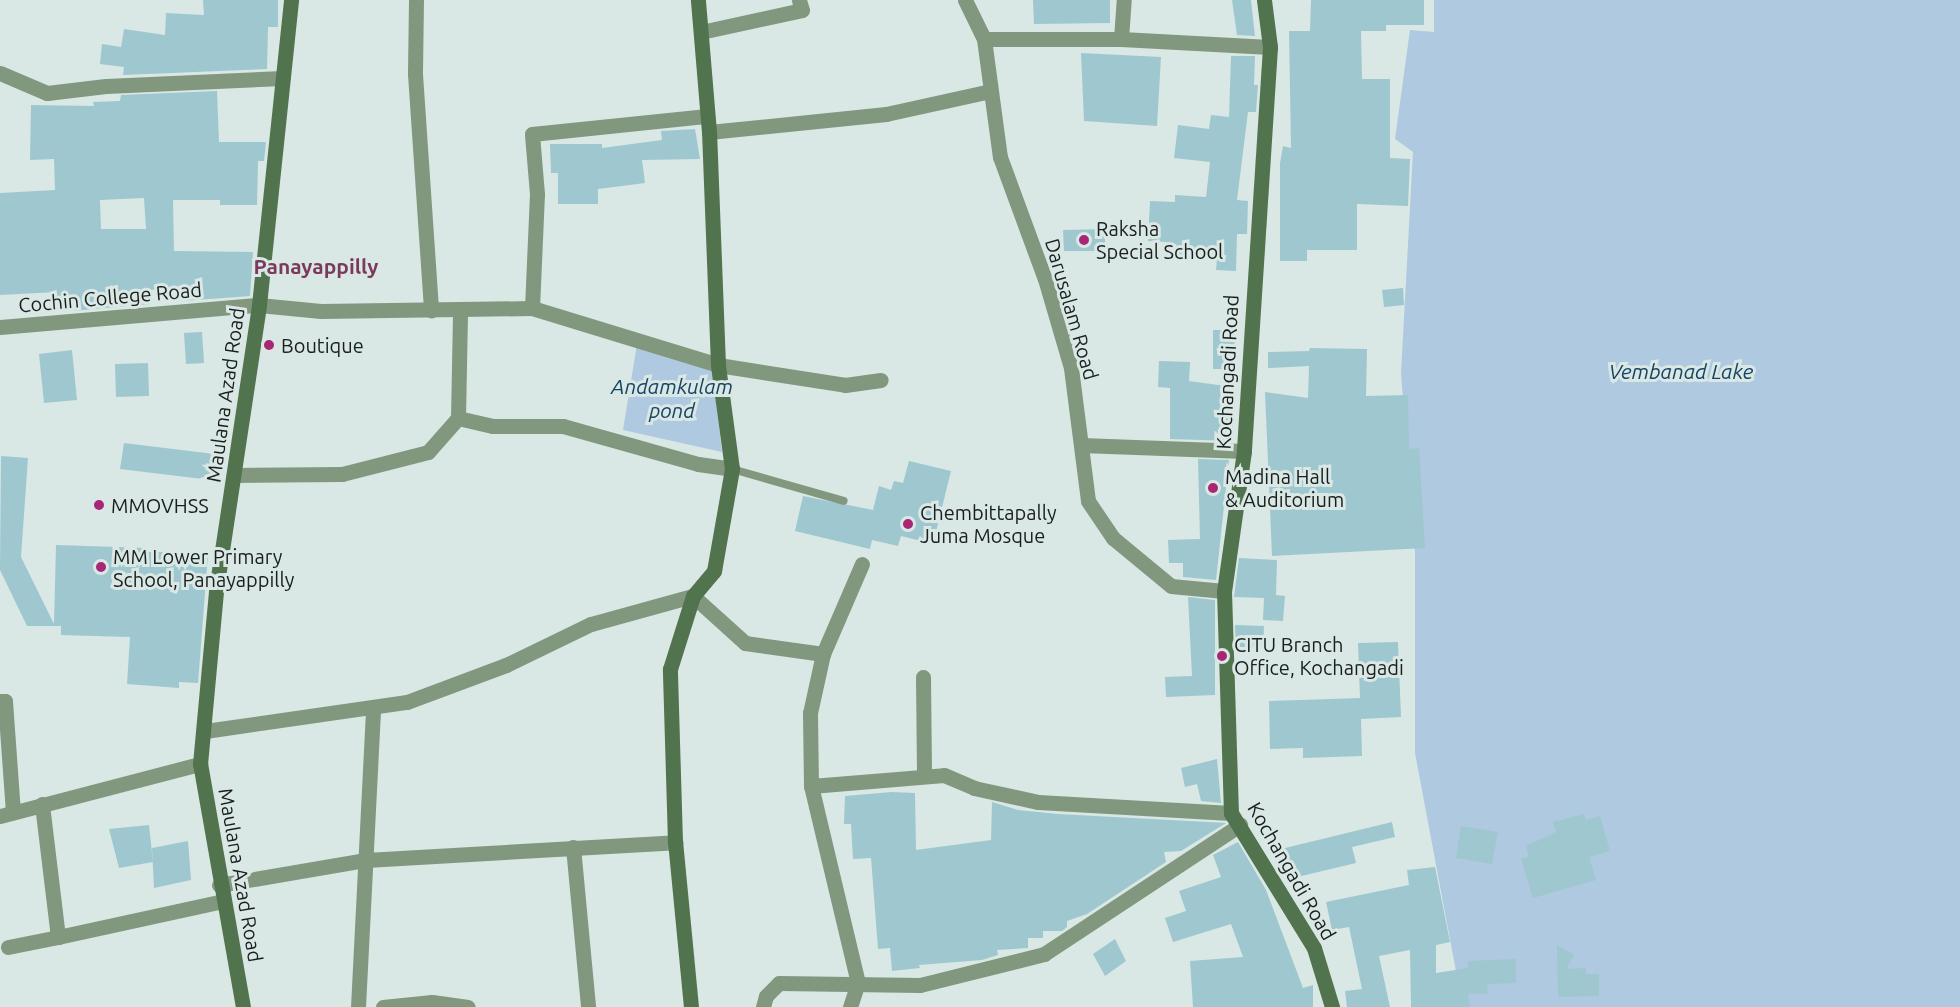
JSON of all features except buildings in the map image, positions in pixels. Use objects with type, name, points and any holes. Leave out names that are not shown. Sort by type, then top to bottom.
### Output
[{"type":"street","name":"Maulana Azad Road","points":[[243,1007],[219,885],[201,764],[216,590],[259,305],[291,0]]},
{"type":"street","points":[[416,0],[415,74],[431,310]]},
{"type":"street","points":[[691,1007],[675,842],[670,669],[693,596],[714,571],[732,469],[718,365],[709,132],[698,0]]},
{"type":"street","points":[[701,32],[802,10],[799,0]]},
{"type":"street","name":"Darusalam Road","points":[[965,0],[984,39],[1000,157],[1045,279],[1071,368],[1088,501],[1113,538],[1171,586],[1224,591]]},
{"type":"street","points":[[1121,39],[1124,0]]},
{"type":"street","name":"Kochangadi Road","points":[[1264,0],[1270,47],[1244,451],[1224,591],[1236,819],[1288,912],[1314,948],[1332,1007]]},
{"type":"street","points":[[984,39],[1121,39],[1270,47]]},
{"type":"street","points":[[0,73],[47,93],[106,86],[283,78]]},
{"type":"street","points":[[709,132],[886,114],[991,91]]},
{"type":"street","points":[[532,308],[537,194],[532,134],[707,116]]},
{"type":"street","name":"Cochin College Road","points":[[0,327],[259,305],[321,311],[532,308],[718,365],[845,385],[881,380]]},
{"type":"street","points":[[235,475],[353,471],[428,452],[458,418],[460,310]]},
{"type":"street","points":[[458,418],[493,426],[563,426],[698,464],[732,469]]},
{"type":"street","points":[[1081,445],[1244,451]]},
{"type":"street","points":[[850,1007],[858,983],[811,786],[810,713],[823,654],[862,564]]},
{"type":"street","points":[[693,596],[745,643],[823,654]]},
{"type":"street","points":[[205,730],[407,702],[506,665],[591,624],[693,596]]},
{"type":"street","points":[[923,677],[924,774]]},
{"type":"street","points":[[0,700],[5,701],[7,814],[201,764]]},
{"type":"street","points":[[358,1007],[373,708]]},
{"type":"street","points":[[811,786],[924,774],[945,775],[974,788],[1038,802],[1236,819]]},
{"type":"street","points":[[42,804],[58,938]]},
{"type":"street","points":[[763,1007],[765,996],[779,983],[920,985],[1044,954],[1236,819]]},
{"type":"street","points":[[219,885],[366,860],[675,842]]},
{"type":"street","points":[[573,847],[588,1007]]},
{"type":"street","points":[[8,946],[58,938],[223,901]]},
{"type":"street","points":[[383,1007],[432,1002],[468,1007]]},
{"type":"lane","points":[[732,469],[844,501]]},
{"type":"water","name":"Vembanad Lake","points":[[1434,0],[1960,0],[1960,1007],[1466,1007],[1462,1003],[1415,753],[1415,551],[1401,373],[1413,152],[1395,139],[1410,30],[1434,32]]},
{"type":"water","name":"Andamkulam pond","points":[[637,344],[712,368],[722,452],[623,430]]},
{"type":"place","name":"Raksha Special School","points":[[1084,240]]},
{"type":"place","name":"Boutique","points":[[269,345]]},
{"type":"place","name":"Madina Hall & Auditorium","points":[[1213,488]]},
{"type":"place","name":"MMOVHSS","points":[[99,505]]},
{"type":"place","name":"Chembittapally Juma Mosque","points":[[908,524]]},
{"type":"place","name":"MM Lower Primary School, Panayappilly","points":[[101,567]]},
{"type":"place","name":"CITU Branch Office, Kochangadi","points":[[1222,656]]},
{"type":"district","name":"Panayappilly","points":[[316,266]]}]
